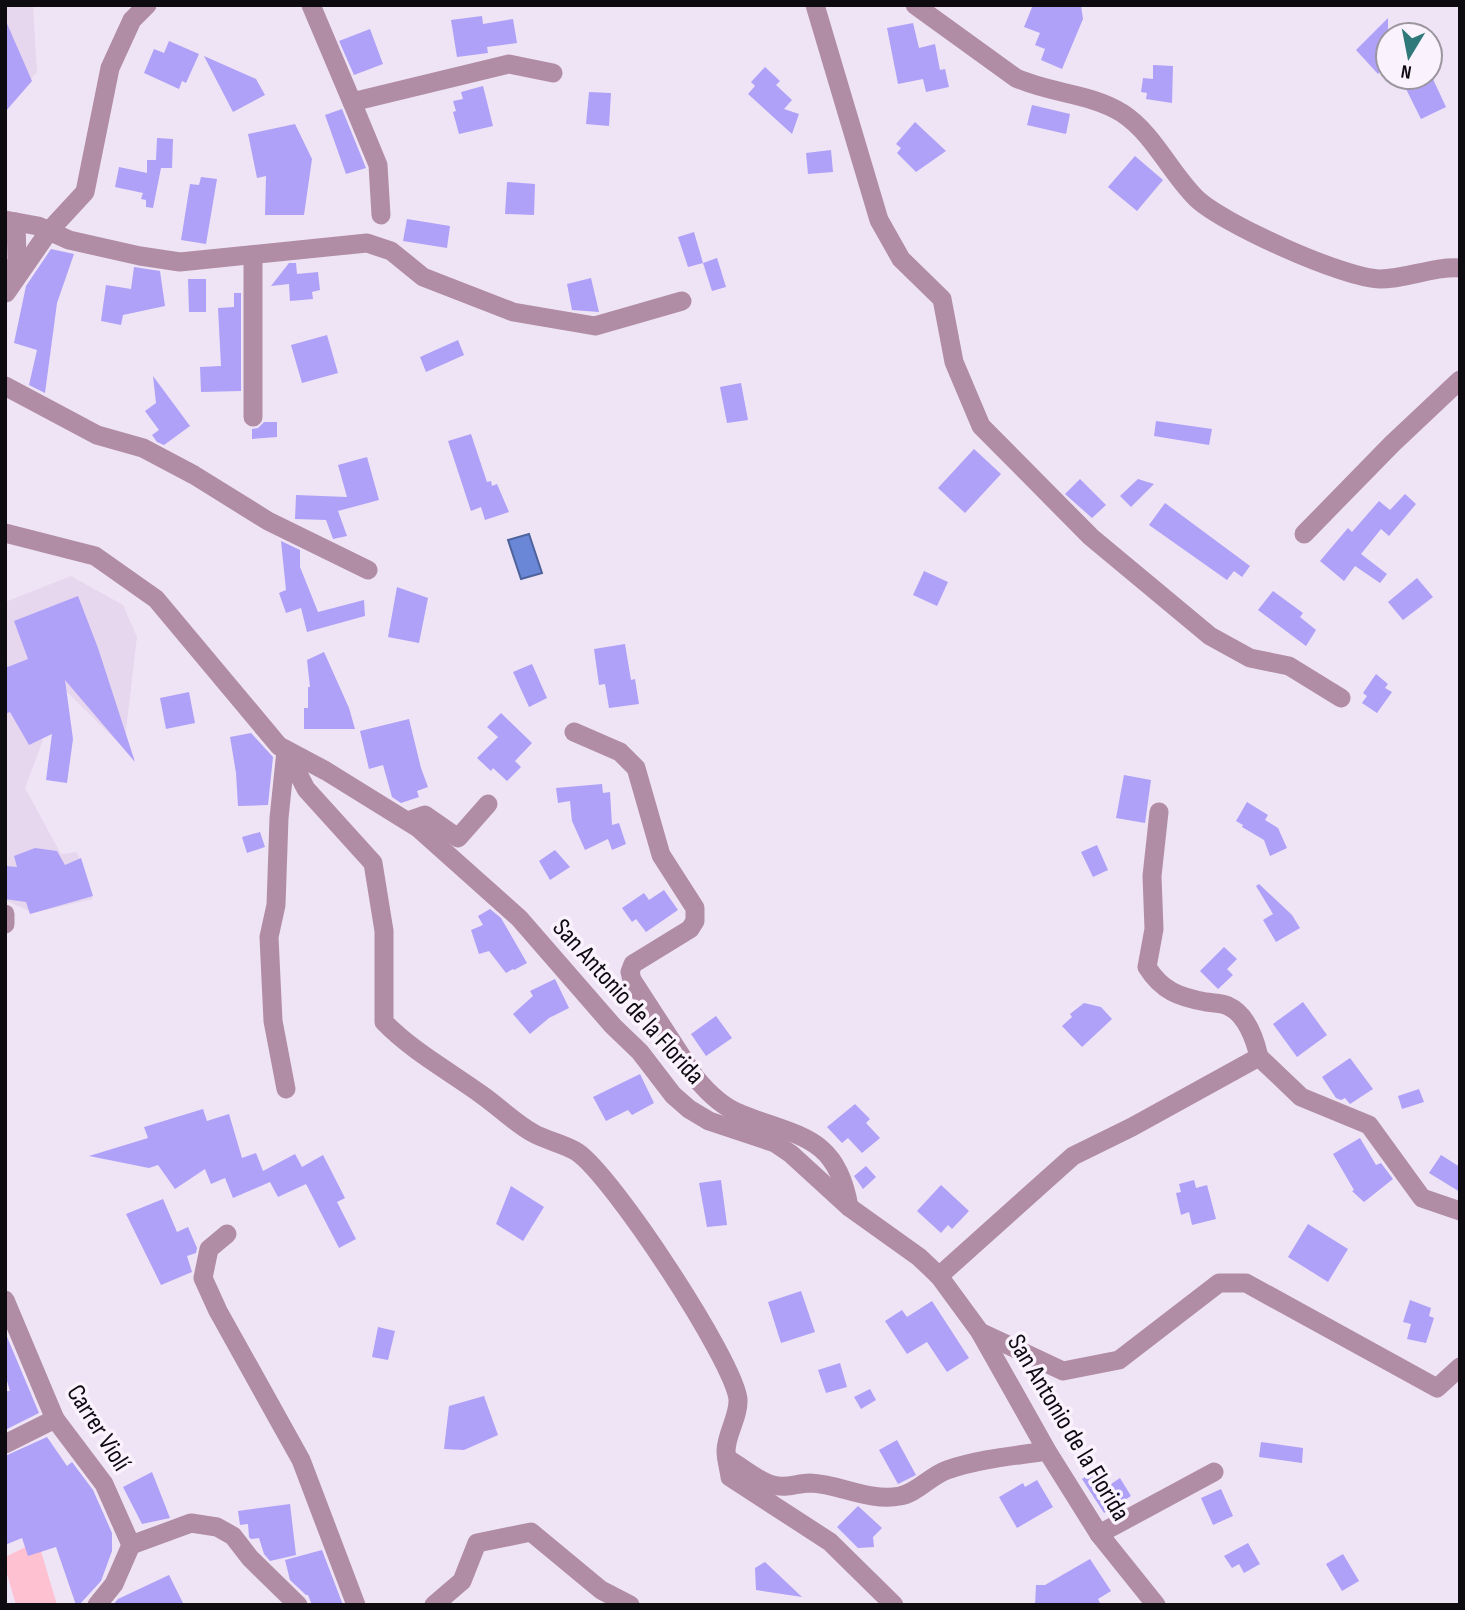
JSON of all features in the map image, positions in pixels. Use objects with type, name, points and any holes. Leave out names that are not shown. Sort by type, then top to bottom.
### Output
[{"type":"street","points":[[6,292],[48,231],[85,192],[110,68],[132,20],[147,5]]},
{"type":"street","points":[[311,5],[378,165],[381,215]]},
{"type":"street","points":[[815,5],[879,220],[901,259],[942,299],[954,362],[981,426],[1091,537],[1210,636],[1250,658],[1289,666],[1341,698]]},
{"type":"street","points":[[915,5],[1016,78],[1056,92],[1096,99],[1124,114],[1154,143],[1196,198],[1217,214],[1327,265],[1372,278],[1384,279],[1435,269],[1460,268]]},
{"type":"street","points":[[352,102],[509,64],[553,73]]},
{"type":"street","points":[[6,292],[17,260],[11,221],[69,240],[180,262],[367,243],[391,251],[423,277],[513,312],[595,326],[682,300]]},
{"type":"street","points":[[253,255],[253,416]]},
{"type":"street","points":[[1304,534],[1391,444],[1460,380]]},
{"type":"street","points":[[5,386],[97,435],[143,448],[194,475],[268,521],[368,570]]},
{"type":"street","name":"San Antonio de la Florida","points":[[5,533],[95,556],[156,599],[279,746],[327,771],[418,828],[519,918],[590,1000],[640,1052],[673,1095],[689,1109],[709,1121],[775,1143],[791,1154],[849,1207],[919,1257],[939,1276],[980,1332],[1047,1451],[1099,1534],[1156,1605]]},
{"type":"street","points":[[574,732],[620,752],[636,768],[661,855],[695,908],[695,921],[690,929],[633,964],[630,972],[632,980],[706,1091],[739,1114],[792,1131],[818,1146],[838,1168],[846,1187],[849,1207]]},
{"type":"street","points":[[286,750],[279,818],[276,905],[270,937],[273,1021],[286,1089]]},
{"type":"street","name":"San Antonio de la Florida","points":[[286,750],[306,789],[373,863],[384,931],[384,1022],[401,1039],[531,1132],[576,1151],[615,1191],[713,1342],[732,1382],[738,1400],[726,1450],[727,1458]]},
{"type":"street","points":[[408,821],[425,815],[458,838],[488,804]]},
{"type":"street","points":[[1159,812],[1152,876],[1154,929],[1147,967],[1158,984],[1182,997],[1228,1005],[1244,1020],[1256,1043],[1259,1057],[1301,1097],[1369,1125],[1422,1198],[1460,1211]]},
{"type":"street","points":[[5,914],[5,924]]},
{"type":"street","points":[[939,1276],[1073,1156],[1132,1127],[1259,1057]]},
{"type":"street","points":[[227,1234],[209,1249],[202,1278],[301,1460],[356,1605]]},
{"type":"street","points":[[980,1332],[1063,1371],[1119,1360],[1219,1283],[1246,1283],[1437,1388],[1460,1367]]},
{"type":"street","name":"Carrer Violí","points":[[5,1300],[55,1419],[104,1484],[131,1545]]},
{"type":"street","points":[[5,1444],[55,1419]]},
{"type":"street","points":[[727,1458],[761,1481],[773,1485],[783,1487],[807,1483],[825,1484],[870,1496],[904,1496],[945,1471],[985,1460],[1047,1451]]},
{"type":"street","points":[[727,1458],[730,1477],[830,1542],[894,1605]]},
{"type":"street","points":[[1099,1534],[1214,1472]]},
{"type":"street","points":[[97,1605],[114,1584],[131,1545],[191,1523],[217,1527],[233,1536],[250,1558],[298,1605]]},
{"type":"street","points":[[434,1605],[462,1581],[477,1543],[531,1532],[601,1590],[630,1605]]},
{"type":"shaded area","points":[[5,5],[33,5],[37,72],[5,107]]},
{"type":"shaded area","points":[[71,576],[123,605],[137,637],[124,748],[67,692],[29,712],[43,740],[25,788],[61,854],[77,852],[93,899],[33,913],[5,900],[5,663],[8,662],[5,655],[5,602]]},
{"type":"shaded area","points":[[38,1541],[57,1605],[16,1605],[5,1567],[5,1557]]},
{"type":"water","points":[[529,534],[542,573],[521,579],[508,540]]},
{"type":"building","points":[[1033,5],[1081,5],[1083,19],[1062,69],[1041,60],[1045,49],[1035,45],[1040,33],[1024,27]]},
{"type":"building","points":[[482,16],[483,24],[513,19],[517,43],[487,47],[488,53],[457,57],[451,20]]},
{"type":"building","points":[[5,19],[32,81],[5,112]]},
{"type":"building","points":[[913,23],[919,48],[935,44],[940,70],[945,69],[949,87],[926,92],[923,79],[898,84],[887,28]]},
{"type":"building","points":[[370,29],[383,64],[354,75],[339,41]]},
{"type":"building","points":[[1374,32],[1374,70],[1356,50]]},
{"type":"building","points":[[169,41],[199,54],[186,83],[182,81],[179,89],[144,73],[154,49],[164,53]]},
{"type":"building","points":[[204,56],[256,79],[265,95],[233,112]]},
{"type":"building","points":[[1153,65],[1173,66],[1172,103],[1146,99],[1147,93],[1141,92],[1143,78],[1153,79]]},
{"type":"building","points":[[765,67],[780,81],[776,85],[792,100],[784,109],[799,114],[792,134],[748,94],[755,86],[751,82]]},
{"type":"building","points":[[483,86],[493,126],[459,134],[453,101],[463,99],[461,92]]},
{"type":"building","points":[[1407,91],[1439,91],[1446,107],[1421,119]]},
{"type":"building","points":[[589,92],[611,93],[609,126],[586,124]]},
{"type":"building","points":[[1032,105],[1070,114],[1066,134],[1027,125]]},
{"type":"building","points":[[342,109],[366,168],[346,174],[325,115]]},
{"type":"building","points":[[915,122],[946,151],[916,172],[897,153],[901,148],[896,144]]},
{"type":"building","points":[[295,124],[312,159],[304,215],[265,215],[266,176],[257,178],[248,134]]},
{"type":"building","points":[[157,138],[173,139],[172,168],[161,168],[153,208],[146,207],[146,200],[141,199],[143,193],[115,187],[119,167],[147,173],[147,160],[156,160]]},
{"type":"building","points":[[831,150],[833,172],[808,174],[806,153]]},
{"type":"building","points":[[1135,156],[1163,180],[1137,211],[1108,187]]},
{"type":"building","points":[[201,177],[217,179],[206,244],[181,240],[190,184],[199,185]]},
{"type":"building","points":[[507,182],[535,184],[534,215],[505,214]]},
{"type":"building","points":[[407,219],[450,226],[447,248],[403,241]]},
{"type":"building","points":[[694,232],[703,263],[688,267],[678,237]]},
{"type":"building","points":[[51,249],[74,254],[57,303],[45,393],[29,385],[37,350],[14,343],[26,286]]},
{"type":"building","points":[[717,258],[726,287],[712,291],[703,263]]},
{"type":"building","points":[[289,263],[296,263],[297,274],[318,272],[320,290],[312,292],[313,299],[290,301],[289,284],[271,286]]},
{"type":"building","points":[[134,267],[160,271],[165,306],[123,315],[121,325],[101,321],[106,285],[131,289]]},
{"type":"building","points":[[591,278],[599,312],[572,310],[567,284]]},
{"type":"building","points":[[188,279],[206,279],[206,312],[189,312]]},
{"type":"building","points":[[234,293],[241,293],[241,391],[201,392],[200,367],[221,366],[218,308],[234,307]]},
{"type":"building","points":[[327,335],[338,373],[302,383],[291,345]]},
{"type":"building","points":[[458,340],[464,355],[426,372],[420,357]]},
{"type":"building","points":[[153,376],[190,426],[164,445],[157,442],[152,435],[159,430],[145,411],[156,403]]},
{"type":"building","points":[[741,383],[748,420],[727,423],[720,387]]},
{"type":"building","points":[[1156,421],[1212,429],[1209,445],[1154,436]]},
{"type":"building","points":[[264,422],[277,422],[277,437],[252,439],[252,429],[258,428]]},
{"type":"building","points":[[471,434],[487,482],[491,481],[492,486],[497,484],[509,512],[485,520],[481,507],[471,511],[448,441]]},
{"type":"building","points":[[974,449],[1001,474],[965,513],[938,488]]},
{"type":"building","points":[[367,457],[379,500],[338,511],[347,536],[333,539],[326,520],[295,519],[296,495],[347,497],[338,465]]},
{"type":"building","points":[[1080,479],[1106,505],[1092,518],[1065,494]]},
{"type":"building","points":[[1138,479],[1154,484],[1131,507],[1120,496]]},
{"type":"building","points":[[1405,494],[1416,504],[1389,536],[1381,529],[1361,554],[1387,574],[1380,583],[1355,566],[1344,581],[1320,561],[1348,528],[1352,532],[1379,501],[1390,510]]},
{"type":"building","points":[[1165,503],[1250,566],[1242,577],[1234,571],[1227,580],[1149,525]]},
{"type":"building","points":[[281,541],[300,550],[300,567],[318,612],[364,600],[365,616],[307,632],[301,608],[286,613],[279,593],[286,590]]},
{"type":"building","points":[[924,571],[948,582],[937,606],[913,595]]},
{"type":"building","points":[[1417,578],[1433,597],[1403,620],[1388,602]]},
{"type":"building","points":[[397,587],[428,598],[419,643],[388,637]]},
{"type":"building","points":[[1273,591],[1303,613],[1300,617],[1316,630],[1306,646],[1258,610]]},
{"type":"building","points":[[78,596],[135,762],[65,680],[73,739],[67,783],[46,780],[52,734],[29,745],[10,712],[5,714],[5,668],[28,659],[14,621]]},
{"type":"building","points":[[625,644],[631,680],[635,679],[639,704],[609,708],[605,684],[599,685],[594,649]]},
{"type":"building","points":[[324,652],[349,708],[355,729],[304,729],[304,708],[308,708],[310,687],[307,660]]},
{"type":"building","points":[[532,664],[547,698],[529,707],[513,672]]},
{"type":"building","points":[[1376,674],[1388,684],[1385,688],[1392,692],[1377,713],[1362,703],[1367,696],[1363,693]]},
{"type":"building","points":[[189,692],[195,723],[166,729],[160,698]]},
{"type":"building","points":[[501,713],[532,743],[515,761],[521,767],[507,781],[477,758],[498,737],[487,727]]},
{"type":"building","points":[[409,719],[428,787],[417,791],[419,797],[401,803],[392,797],[383,765],[369,769],[360,731]]},
{"type":"building","points":[[251,733],[273,757],[268,805],[238,806],[230,737]]},
{"type":"building","points":[[1124,775],[1151,780],[1145,823],[1116,818]]},
{"type":"building","points":[[602,784],[603,793],[610,792],[612,825],[619,823],[626,844],[612,850],[608,839],[585,850],[572,821],[570,801],[558,803],[556,788]]},
{"type":"building","points":[[1247,802],[1268,815],[1265,820],[1278,828],[1287,848],[1270,856],[1264,840],[1236,821]]},
{"type":"building","points":[[260,832],[265,847],[247,853],[242,837]]},
{"type":"building","points":[[1097,845],[1108,870],[1093,877],[1081,852]]},
{"type":"building","points":[[35,848],[57,851],[65,865],[81,858],[93,896],[30,914],[26,902],[5,899],[5,866],[17,867],[14,856]]},
{"type":"building","points":[[555,850],[570,867],[550,880],[539,861]]},
{"type":"building","points":[[1259,884],[1292,915],[1300,928],[1276,942],[1263,920],[1273,914],[1256,886]]},
{"type":"building","points":[[664,890],[678,910],[646,932],[636,919],[632,922],[622,908],[644,893],[649,900]]},
{"type":"building","points":[[490,909],[501,918],[527,963],[506,973],[489,951],[479,954],[471,930],[483,925],[478,916]]},
{"type":"building","points":[[1224,947],[1237,959],[1227,969],[1233,975],[1218,989],[1200,971]]},
{"type":"building","points":[[555,979],[569,1008],[549,1018],[530,1034],[513,1014],[533,996],[530,991]]},
{"type":"building","points":[[1303,1002],[1327,1035],[1297,1057],[1273,1024]]},
{"type":"building","points":[[1084,1003],[1101,1007],[1112,1019],[1082,1047],[1062,1026],[1072,1017],[1070,1014]]},
{"type":"building","points":[[716,1016],[732,1038],[706,1056],[691,1034]]},
{"type":"building","points":[[1350,1058],[1373,1089],[1350,1104],[1345,1098],[1336,1098],[1322,1077]]},
{"type":"building","points":[[640,1074],[654,1103],[632,1115],[628,1110],[606,1121],[593,1097]]},
{"type":"building","points":[[1419,1089],[1424,1102],[1402,1109],[1398,1096]]},
{"type":"building","points":[[855,1104],[870,1119],[866,1123],[880,1138],[862,1153],[848,1138],[842,1143],[827,1127]]},
{"type":"building","points":[[203,1109],[207,1121],[229,1114],[242,1158],[256,1153],[263,1171],[295,1154],[302,1167],[323,1155],[345,1198],[337,1202],[356,1239],[339,1248],[306,1184],[278,1197],[270,1182],[233,1198],[225,1178],[211,1184],[205,1169],[175,1189],[158,1165],[149,1168],[89,1156],[148,1138],[144,1127]]},
{"type":"building","points":[[1360,1138],[1376,1165],[1381,1163],[1393,1179],[1364,1202],[1352,1191],[1354,1190],[1333,1154]]},
{"type":"building","points":[[1441,1155],[1460,1167],[1460,1192],[1429,1173]]},
{"type":"building","points":[[866,1166],[876,1177],[863,1189],[854,1176]]},
{"type":"building","points":[[721,1180],[727,1225],[707,1227],[699,1183]]},
{"type":"building","points":[[1194,1180],[1196,1188],[1207,1185],[1216,1219],[1192,1225],[1189,1212],[1181,1215],[1176,1193],[1181,1192],[1179,1184]]},
{"type":"building","points":[[941,1185],[969,1211],[952,1229],[948,1225],[941,1233],[917,1211]]},
{"type":"building","points":[[511,1186],[544,1207],[523,1241],[496,1224]]},
{"type":"building","points":[[163,1199],[177,1232],[188,1227],[197,1248],[196,1253],[187,1256],[192,1272],[161,1285],[126,1214]]},
{"type":"building","points":[[1308,1224],[1348,1249],[1328,1282],[1288,1257]]},
{"type":"building","points":[[801,1291],[815,1332],[781,1343],[768,1302]]},
{"type":"building","points":[[1410,1300],[1431,1308],[1429,1316],[1434,1318],[1426,1343],[1407,1339],[1411,1324],[1403,1322]]},
{"type":"building","points":[[932,1301],[969,1358],[947,1372],[927,1342],[907,1354],[885,1321],[902,1310],[907,1317]]},
{"type":"building","points":[[378,1327],[395,1331],[388,1360],[372,1357]]},
{"type":"building","points":[[5,1332],[39,1413],[5,1430],[5,1391],[10,1391],[5,1374]]},
{"type":"building","points":[[840,1363],[847,1387],[826,1393],[818,1370]]},
{"type":"building","points":[[870,1389],[876,1400],[861,1409],[854,1397]]},
{"type":"building","points":[[484,1396],[498,1435],[464,1450],[444,1449],[449,1406]]},
{"type":"building","points":[[47,1437],[67,1466],[72,1462],[93,1490],[112,1533],[112,1551],[101,1581],[79,1605],[76,1605],[56,1547],[28,1556],[22,1538],[5,1545],[5,1456]]},
{"type":"building","points":[[897,1440],[916,1475],[898,1484],[879,1450]]},
{"type":"building","points":[[1261,1442],[1303,1448],[1302,1463],[1259,1457]]},
{"type":"building","points":[[1100,1467],[1111,1484],[1120,1478],[1131,1496],[1104,1513],[1082,1479]]},
{"type":"building","points":[[152,1472],[170,1518],[142,1524],[123,1487]]},
{"type":"building","points":[[1037,1480],[1053,1507],[1017,1528],[999,1497],[1023,1483],[1025,1487]]},
{"type":"building","points":[[1221,1489],[1233,1516],[1213,1525],[1201,1498]]},
{"type":"building","points":[[290,1504],[296,1555],[270,1561],[264,1554],[259,1538],[249,1537],[248,1524],[240,1525],[238,1511]]},
{"type":"building","points":[[858,1506],[882,1528],[873,1537],[874,1547],[858,1548],[837,1527]]},
{"type":"building","points":[[1248,1543],[1260,1564],[1244,1573],[1239,1564],[1232,1568],[1224,1556]]},
{"type":"building","points":[[322,1550],[343,1605],[312,1605],[308,1595],[290,1580],[285,1560]]},
{"type":"building","points":[[1343,1554],[1359,1581],[1342,1591],[1326,1564]]},
{"type":"building","points":[[1090,1559],[1111,1591],[1098,1599],[1101,1605],[1035,1605],[1036,1585],[1045,1585]]},
{"type":"building","points":[[765,1562],[802,1597],[756,1590],[755,1568]]},
{"type":"building","points":[[169,1575],[184,1605],[113,1605],[118,1599]]}]
